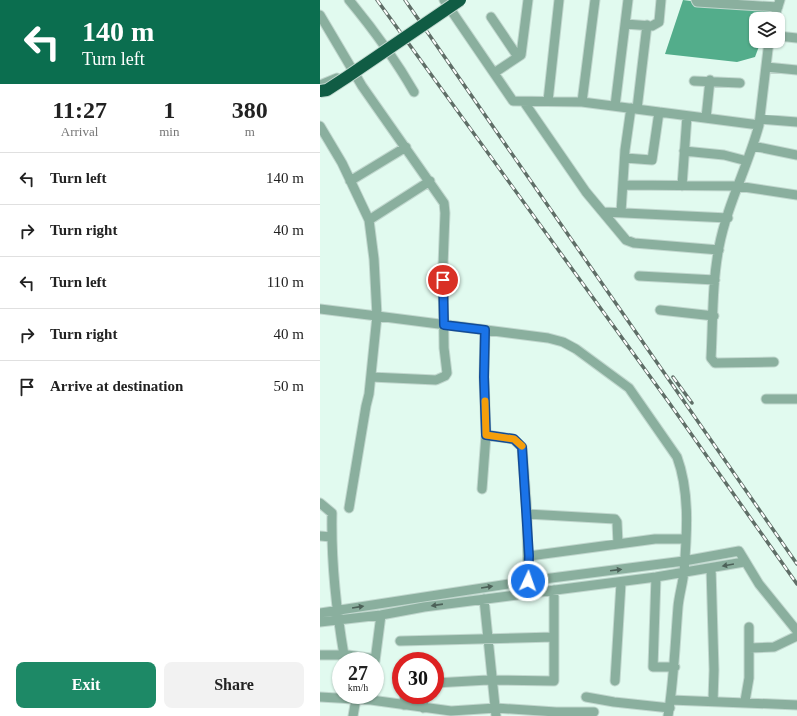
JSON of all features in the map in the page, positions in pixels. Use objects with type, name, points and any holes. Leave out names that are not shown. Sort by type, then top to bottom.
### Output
[{"type":"highway","points":[[320,91],[327,90],[460,0]]},
{"type":"street","points":[[349,0],[375,31],[399,65],[414,92]]},
{"type":"street","points":[[444,0],[513,101],[582,102],[706,118],[759,122],[797,122]]},
{"type":"street","points":[[494,72],[521,56],[528,0]]},
{"type":"street","points":[[548,102],[559,0]]},
{"type":"street","points":[[582,102],[595,0]]},
{"type":"street","points":[[615,106],[628,0]]},
{"type":"street","points":[[625,24],[652,26],[659,22],[661,0]]},
{"type":"street","points":[[696,0],[697,2],[718,4],[779,3]]},
{"type":"street","points":[[320,15],[351,69],[430,181],[445,208],[442,266],[444,348],[447,369],[445,376],[436,380],[371,377]]},
{"type":"street","points":[[491,17],[518,57]]},
{"type":"street","points":[[621,212],[625,158],[647,25]]},
{"type":"street","points":[[785,37],[797,38]]},
{"type":"street","points":[[768,48],[759,122],[748,161],[736,186],[719,250],[715,280],[712,361],[715,363],[774,362]]},
{"type":"street","points":[[766,66],[797,70]]},
{"type":"street","points":[[320,85],[329,82],[351,69]]},
{"type":"street","points":[[706,118],[710,80]]},
{"type":"street","points":[[694,81],[710,80],[740,83]]},
{"type":"street","points":[[524,102],[586,192],[604,212],[623,237],[630,242],[719,250]]},
{"type":"street","points":[[625,158],[652,160],[659,112]]},
{"type":"street","points":[[682,186],[687,116]]},
{"type":"street","points":[[320,126],[370,220],[374,259],[377,316],[371,377],[349,508]]},
{"type":"street","points":[[753,146],[797,155]]},
{"type":"street","points":[[350,181],[406,147]]},
{"type":"street","points":[[684,151],[713,153],[742,158],[748,161]]},
{"type":"street","points":[[370,220],[430,181]]},
{"type":"street","points":[[623,185],[736,186],[797,195]]},
{"type":"street","points":[[604,212],[728,218]]},
{"type":"street","points":[[640,276],[715,280]]},
{"type":"street","points":[[320,309],[485,330],[563,342],[576,349],[629,388],[677,457],[681,468],[687,504],[684,572],[678,606],[675,667],[670,708]]},
{"type":"street","points":[[660,310],[714,316]]},
{"type":"street","points":[[482,489],[486,435],[484,377],[485,330]]},
{"type":"street","points":[[766,399],[797,399]]},
{"type":"street","points":[[486,435],[514,439],[521,444],[523,451],[529,556],[529,593]]},
{"type":"street","points":[[320,502],[332,513],[331,537],[337,615],[343,652]]},
{"type":"street","points":[[527,514],[615,519],[617,522],[618,544]]},
{"type":"street","points":[[320,536],[331,537]]},
{"type":"street","points":[[529,556],[655,539],[686,539]]},
{"type":"street","points":[[320,622],[337,615],[528,581],[684,561],[739,551],[744,562],[759,584],[797,631]]},
{"type":"street","points":[[320,613],[337,615],[381,615],[424,607],[656,578],[744,562]]},
{"type":"street","points":[[711,568],[714,701]]},
{"type":"street","points":[[656,578],[653,667],[675,667]]},
{"type":"street","points":[[615,681],[621,582]]},
{"type":"street","points":[[444,682],[493,680],[554,681],[554,590]]},
{"type":"street","points":[[484,599],[496,712]]},
{"type":"street","points":[[376,652],[381,615]]},
{"type":"street","points":[[746,701],[749,678],[749,626]]},
{"type":"street","points":[[400,641],[554,636]]},
{"type":"street","points":[[749,648],[774,647],[797,636]]},
{"type":"street","points":[[320,654],[332,654]]},
{"type":"street","points":[[320,697],[332,698]]},
{"type":"street","points":[[586,697],[614,702],[670,708],[714,701],[746,701],[797,705]]},
{"type":"street","points":[[384,701],[405,706],[451,711],[594,712]]},
{"type":"street","points":[[353,716],[355,704]]},
{"type":"street","points":[[423,704],[423,708]]},
{"type":"street","points":[[405,706],[406,716]]},
{"type":"shaded area","points":[[683,0],[770,11],[749,12],[749,48],[758,48],[755,57],[737,62],[665,54]]},
{"type":"railway","points":[[377,0],[670,404],[797,584]]},
{"type":"railway","points":[[405,0],[797,564]]},
{"type":"railway","points":[[673,377],[692,403]]},
{"type":"slow traffic","points":[[485,401],[486,435],[514,439],[522,446]]},
{"type":"route","points":[[443,280],[444,325],[485,330],[484,377],[486,435],[514,439],[521,444],[522,447],[529,556],[528,581]]}]
